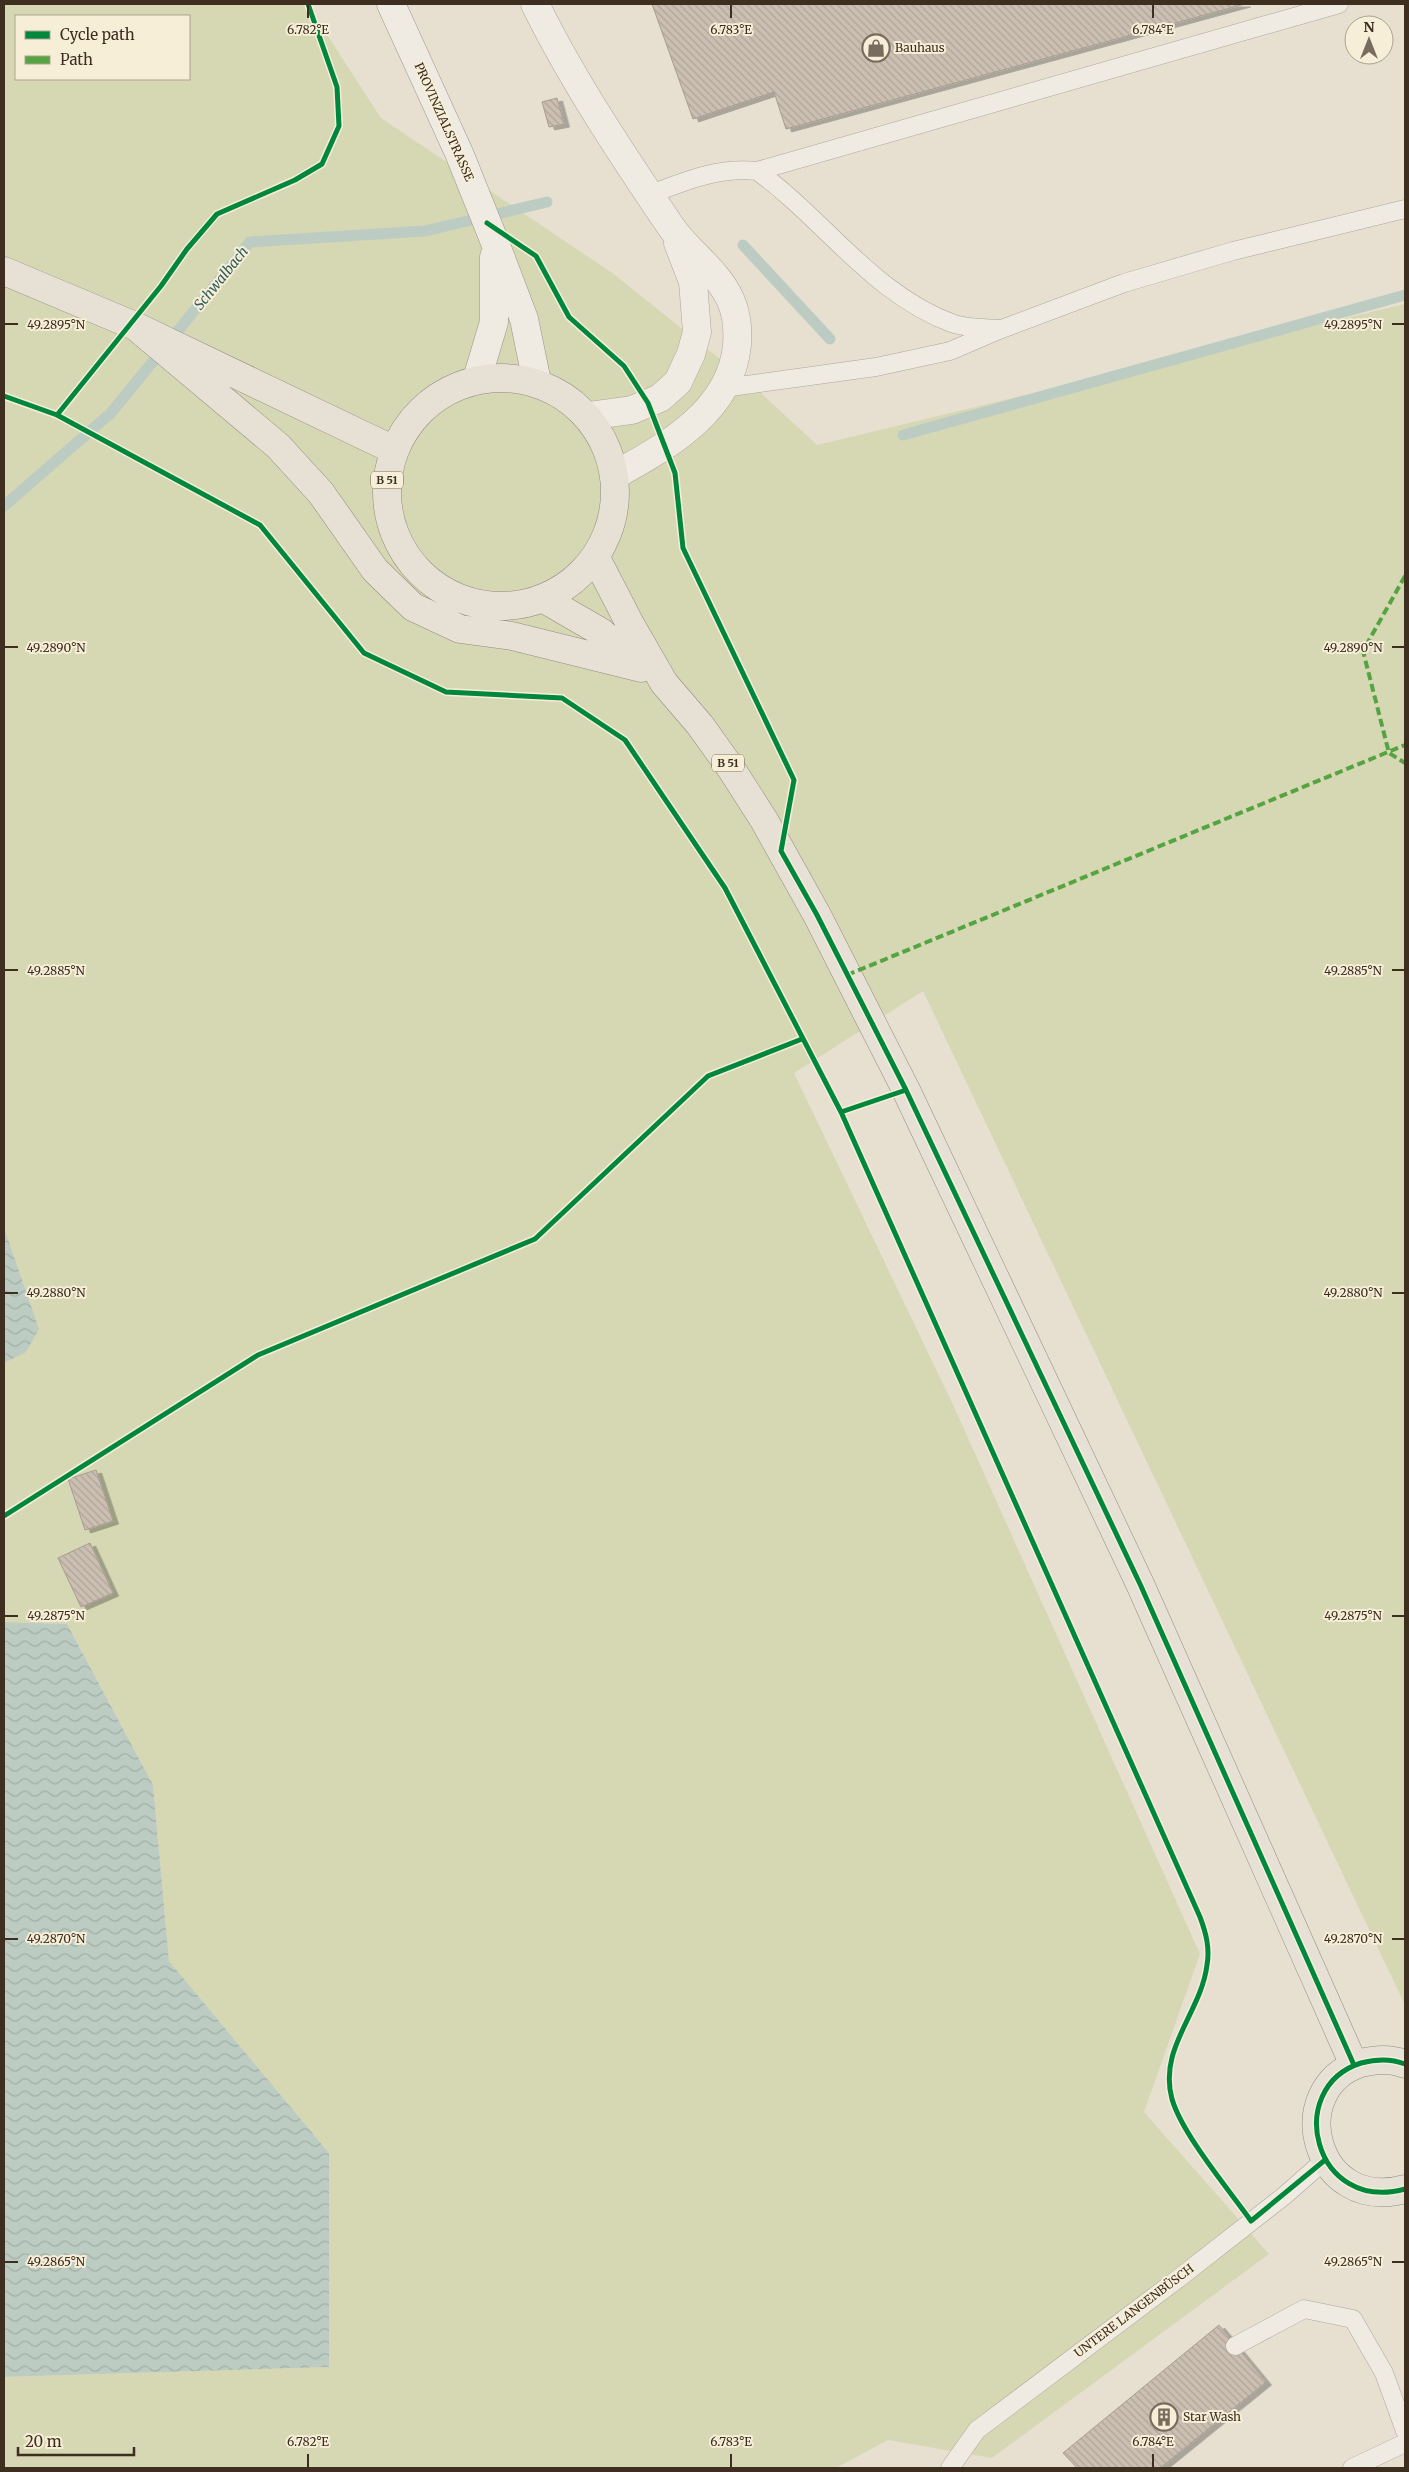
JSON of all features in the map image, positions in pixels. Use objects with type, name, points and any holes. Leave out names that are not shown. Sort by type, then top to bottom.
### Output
[{"type":"main road","name":"B 51","points":[[4,272],[135,326],[209,373],[394,450]]},
{"type":"main road","name":"B 51","points":[[209,373],[321,493],[375,570],[413,607],[460,629],[512,636],[641,668]]},
{"type":"main road","name":"B 51","points":[[507,377],[537,382],[565,396],[588,416],[605,443],[615,475],[616,504],[609,532],[596,558],[573,582],[544,599],[506,607],[468,602],[434,585],[407,559],[390,525],[386,487],[394,450],[413,417],[442,393],[477,379],[507,377]]},
{"type":"main road","name":"B 51","points":[[596,558],[664,684],[700,725],[764,820],[817,915],[906,1090],[1140,1584],[1354,2066]]},
{"type":"main road","name":"B 51","points":[[544,599],[601,632],[641,668],[664,684]]},
{"type":"main road","points":[[1405,2064],[1396,2060],[1375,2059],[1354,2066],[1339,2075],[1327,2089],[1319,2106],[1317,2134],[1325,2160],[1337,2176],[1354,2187],[1372,2193],[1392,2193],[1405,2189]]},
{"type":"street","name":"PROVINZIALSTRASSE","points":[[391,4],[459,153],[494,240],[524,319],[537,382]]},
{"type":"street","points":[[535,4],[607,133],[673,230],[716,276],[731,301],[738,330],[735,359],[724,388],[697,421],[666,446],[615,475]]},
{"type":"street","points":[[588,416],[632,410],[660,398],[678,382],[691,354],[695,340],[696,307],[693,282],[673,230]]},
{"type":"street","name":"PROVINZIALSTRASSE","points":[[477,379],[494,322],[494,240]]},
{"type":"lane","points":[[649,194],[696,176],[734,169],[756,171],[1339,4]]},
{"type":"lane","points":[[756,171],[795,200],[882,282],[912,304],[955,324],[999,330]]},
{"type":"lane","points":[[724,388],[750,383],[799,379],[950,352],[999,330],[1124,283],[1233,251],[1405,209]]},
{"type":"lane","name":"UNTERE LANGENBÜSCH","points":[[950,2468],[977,2430],[1284,2196],[1325,2160]]},
{"type":"lane","points":[[1235,2346],[1304,2309],[1353,2319],[1384,2373],[1405,2431]]},
{"type":"lane","points":[[1352,2468],[1405,2443]]},
{"type":"green space","points":[[4,4],[307,4],[381,118],[611,272],[750,383],[817,445],[1405,304],[1405,2005],[923,991],[794,1073],[955,1409],[1200,1954],[1144,2112],[1269,2254],[992,2458],[888,2440],[836,2468],[4,2468],[4,2377],[329,2367],[329,2153],[169,1961],[153,1785],[67,1624],[4,1622]]},
{"type":"water","points":[[4,1228],[39,1329],[26,1352],[4,1363]]},
{"type":"water","points":[[4,1622],[67,1624],[153,1785],[169,1961],[329,2153],[329,2367],[4,2377]]},
{"type":"building","name":"Bauhaus","points":[[652,4],[1245,4],[786,129],[774,92],[693,119]]},
{"type":"building","points":[[557,98],[564,124],[549,127],[542,102]]},
{"type":"building","points":[[96,1470],[113,1521],[85,1530],[68,1479]]},
{"type":"building","points":[[90,1543],[113,1593],[81,1607],[58,1558]]},
{"type":"building","name":"Star Wash","points":[[1219,2325],[1266,2382],[1160,2468],[1077,2468],[1063,2453]]},
{"type":"waterway","name":"Schwalbach","points":[[4,506],[111,413],[250,242],[425,231],[547,202]]},
{"type":"waterway","points":[[743,245],[830,339]]},
{"type":"waterway","points":[[903,435],[1405,295]]},
{"type":"marked path","points":[[1405,576],[1363,651],[1389,753],[1405,763]]},
{"type":"marked path","points":[[847,975],[1405,745]]},
{"type":"cycle path","points":[[57,415],[161,286],[187,249],[217,214],[295,180],[322,164],[339,126],[337,87],[308,4]]},
{"type":"cycle path","points":[[487,223],[536,256],[569,317],[624,366],[648,403],[675,473],[683,548],[794,780],[781,851],[817,915],[906,1090],[1140,1584],[1354,2065]]},
{"type":"cycle path","points":[[4,396],[57,415],[260,525],[364,653],[446,692],[562,698],[625,740],[725,888],[841,1112],[1200,1917],[1207,1941],[1208,1959],[1197,1999],[1175,2047],[1171,2063],[1169,2081],[1177,2113],[1196,2145],[1251,2221],[1325,2160]]},
{"type":"cycle path","points":[[4,1516],[258,1355],[535,1239],[708,1076],[802,1039]]},
{"type":"cycle path","points":[[841,1112],[906,1090]]},
{"type":"cycle path","points":[[1405,2064],[1388,2060],[1361,2063],[1337,2077],[1322,2097],[1317,2120],[1320,2145],[1331,2167],[1349,2183],[1374,2192],[1405,2189]]},
{"type":"place","name":"Bauhaus","points":[[876,48]]},
{"type":"place","name":"Star Wash","points":[[1164,2417]]}]
